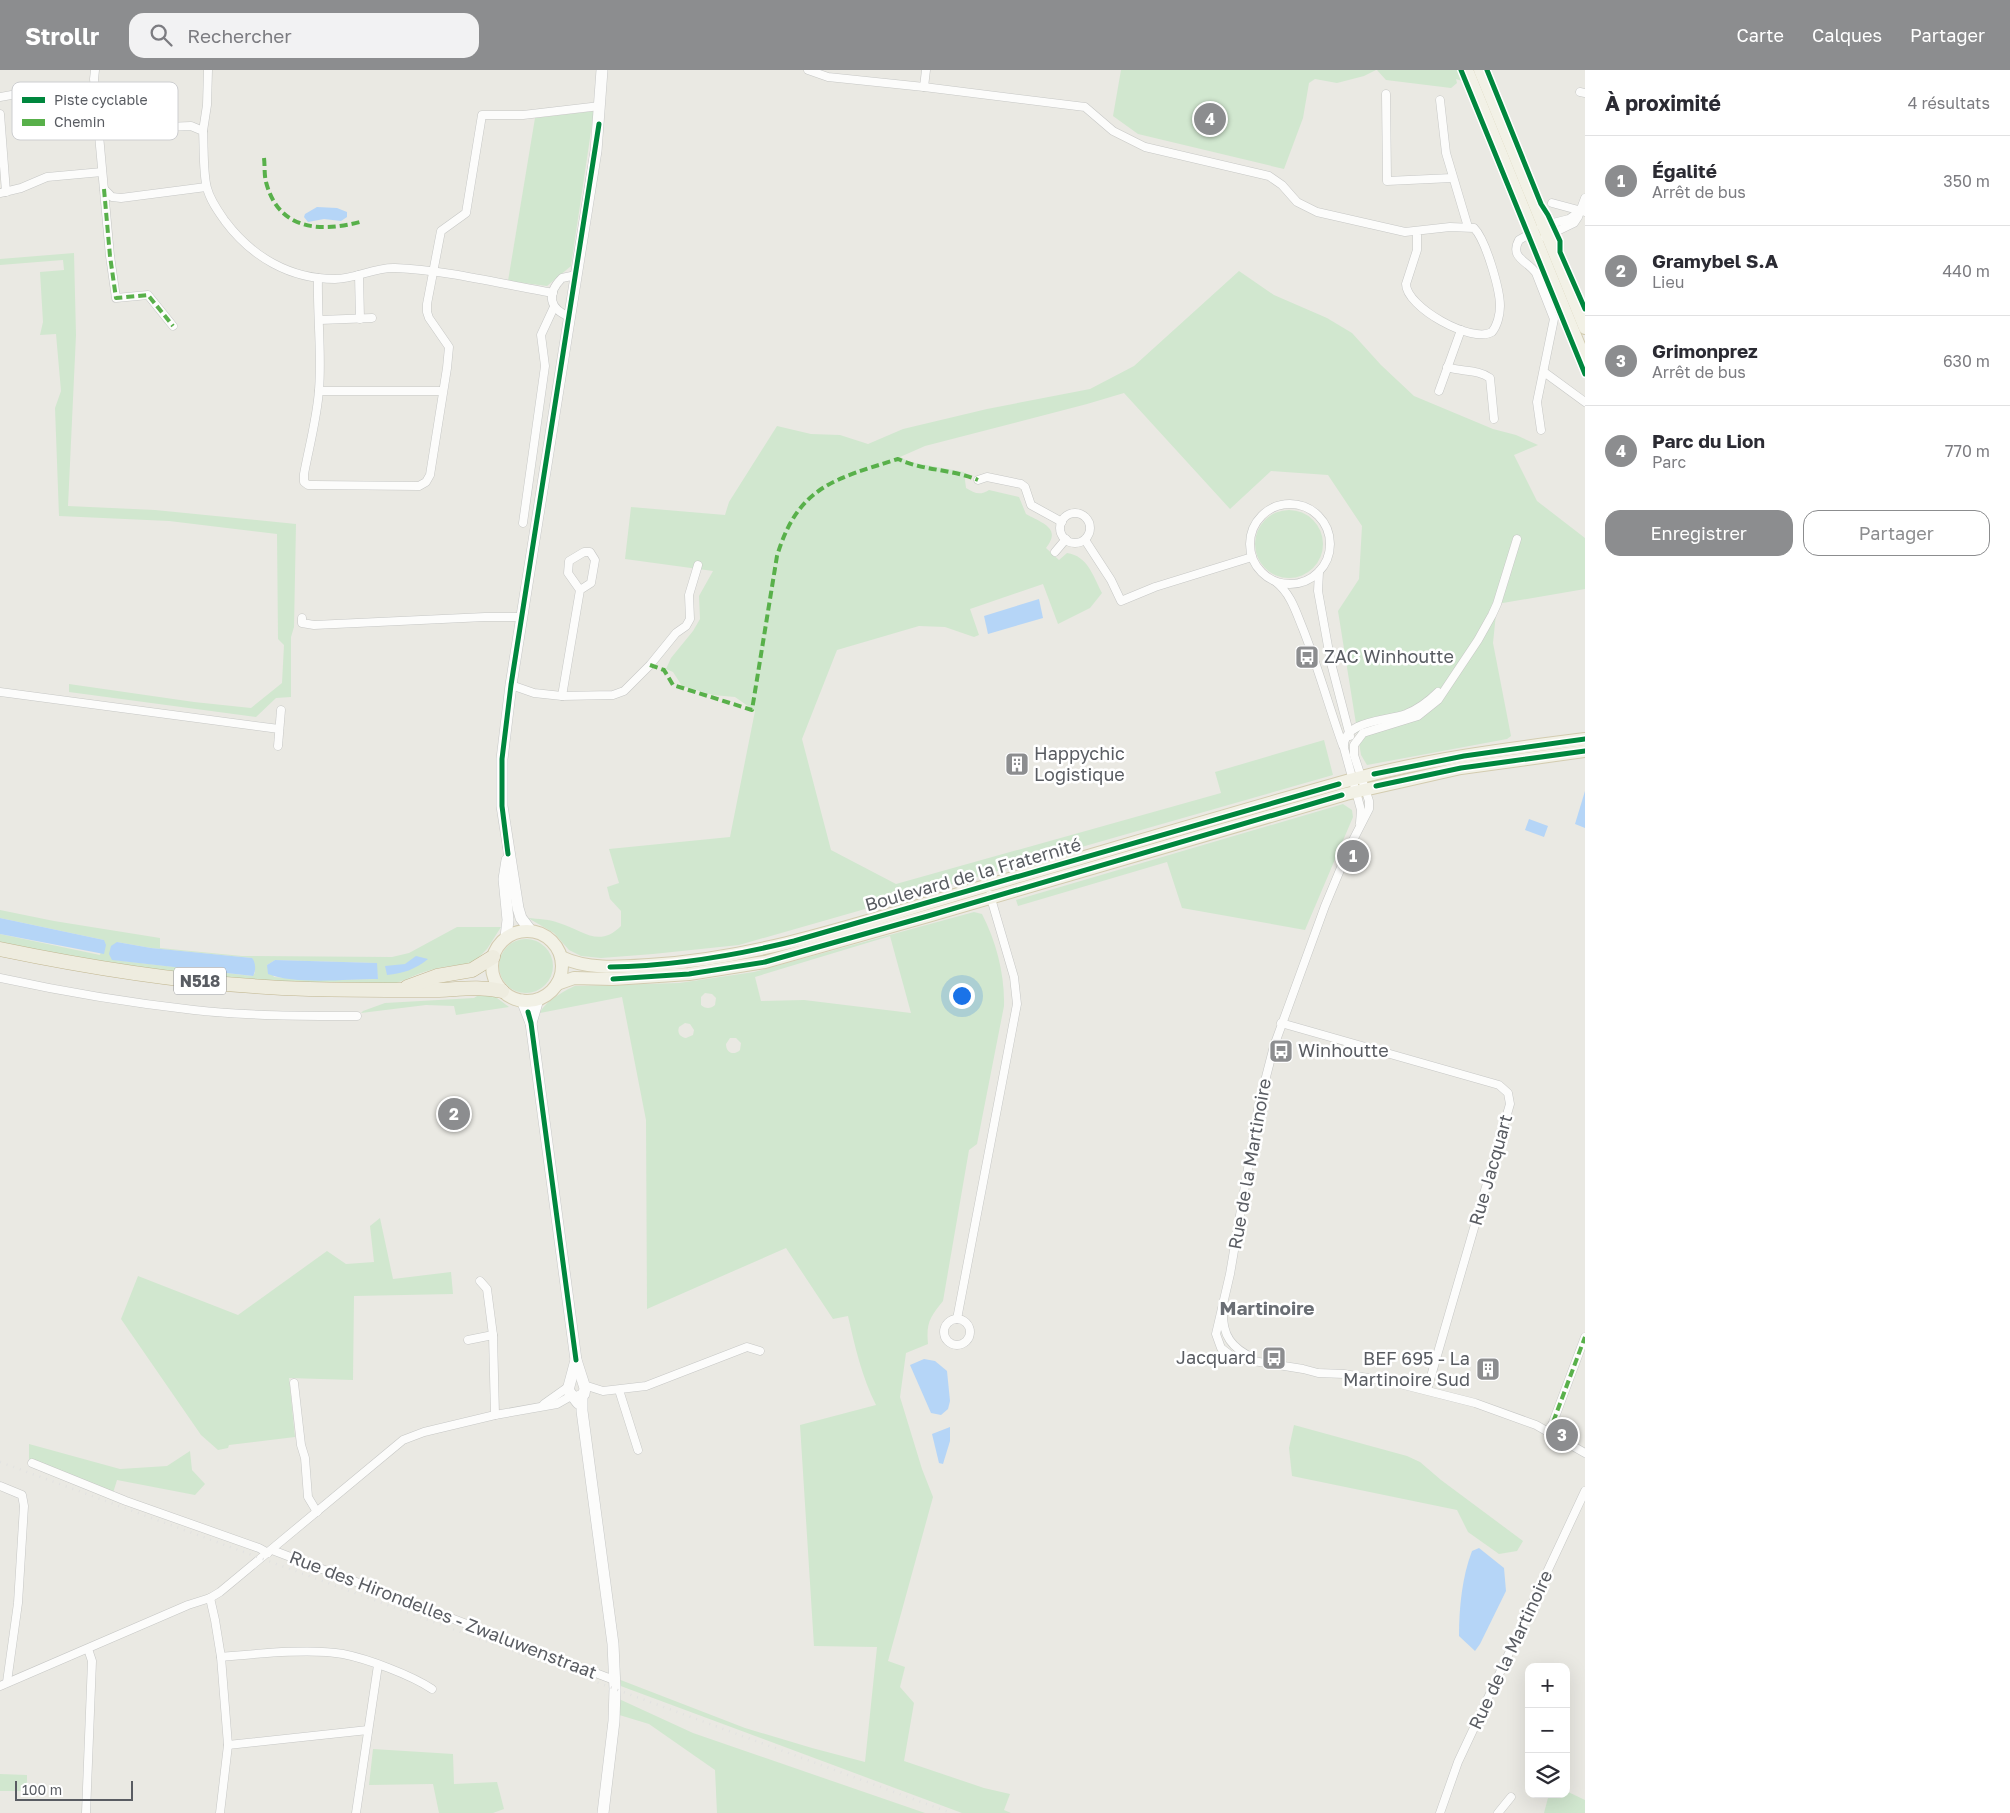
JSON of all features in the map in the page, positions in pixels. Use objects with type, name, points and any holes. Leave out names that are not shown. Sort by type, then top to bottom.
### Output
[{"type":"highway","name":"N518","points":[[0,949],[116,970],[211,982],[308,989],[423,990],[481,987],[502,990]]},
{"type":"highway","name":"N518","points":[[402,989],[437,976],[472,970],[493,957]]},
{"type":"main road","points":[[1467,70],[1539,233],[1585,328]]},
{"type":"main road","points":[[1480,70],[1585,360]]},
{"type":"main road","name":"Boulevard de la Fraternité","points":[[611,973],[756,950],[989,892],[1359,784],[1464,756],[1585,739]]},
{"type":"main road","name":"Boulevard de la Fraternité","points":[[1359,784],[1585,751]]},
{"type":"main road","points":[[532,931],[550,940],[556,948],[561,957],[561,971],[557,984],[549,993],[538,999],[522,1000],[511,997],[502,990],[493,975],[493,957],[500,943],[506,937],[518,932],[532,931]]},
{"type":"main road","points":[[561,957],[611,973]]},
{"type":"main road","points":[[557,984],[574,978],[611,973]]},
{"type":"street","points":[[208,70],[207,105],[202,131],[206,187],[213,202],[230,228],[254,252],[292,273],[318,278],[338,279],[393,267],[553,293]]},
{"type":"street","points":[[532,931],[521,918],[508,854],[502,806],[502,759],[511,685],[596,151],[602,70]]},
{"type":"street","points":[[808,70],[828,77],[1085,107],[1113,131],[1145,147],[1269,176],[1282,185],[1297,202],[1314,211],[1401,232],[1468,227],[1476,230],[1487,254],[1500,308],[1491,333],[1484,335],[1461,330],[1438,320],[1407,292],[1406,284],[1418,247],[1417,232]]},
{"type":"street","points":[[924,87],[926,70]]},
{"type":"street","points":[[1386,94],[1387,181],[1452,178]]},
{"type":"street","points":[[1440,100],[1445,149],[1468,227]]},
{"type":"street","points":[[318,278],[317,307],[320,320],[319,391],[304,482],[308,485],[419,486],[426,482],[430,475],[447,368],[448,347],[427,312],[433,272],[441,231],[466,213],[482,115],[523,115],[600,106]]},
{"type":"street","points":[[0,114],[3,192],[21,188],[47,177],[102,172]]},
{"type":"street","points":[[178,127],[192,126],[202,131]]},
{"type":"street","points":[[99,140],[110,256],[116,298],[148,295],[174,326]]},
{"type":"street","points":[[104,189],[112,197],[121,198],[206,187]]},
{"type":"street","points":[[1541,430],[1536,404],[1554,318],[1536,272],[1520,260],[1516,250],[1519,240],[1574,223],[1582,211],[1585,198]]},
{"type":"street","points":[[1552,204],[1582,211]]},
{"type":"street","points":[[1539,233],[1582,211]]},
{"type":"street","points":[[359,275],[360,318]]},
{"type":"street","points":[[570,316],[560,313],[554,307],[553,293],[557,283],[562,278],[576,275]]},
{"type":"street","points":[[523,523],[545,366],[541,335],[554,307]]},
{"type":"street","points":[[320,320],[372,318]]},
{"type":"street","points":[[1438,391],[1461,330]]},
{"type":"street","points":[[1447,367],[1476,372],[1490,378],[1494,419]]},
{"type":"street","points":[[1544,372],[1585,402]]},
{"type":"street","points":[[319,391],[442,391]]},
{"type":"street","points":[[978,480],[987,478],[1021,484],[1031,505],[1062,522]]},
{"type":"street","points":[[1275,581],[1288,584],[1301,582],[1319,572],[1326,561],[1330,549],[1327,530],[1316,514],[1298,505],[1279,506],[1262,515],[1254,526],[1250,538],[1252,557],[1259,569],[1287,592],[1349,752]]},
{"type":"street","points":[[1078,514],[1089,522],[1090,532],[1085,540],[1075,543],[1066,540],[1061,531],[1062,522],[1068,515],[1078,514]]},
{"type":"street","points":[[1349,752],[1363,733],[1408,720],[1431,707],[1478,640],[1497,604],[1517,539]]},
{"type":"street","points":[[1055,552],[1066,540]]},
{"type":"street","points":[[1085,540],[1121,601],[1155,587],[1252,557]]},
{"type":"street","points":[[562,696],[580,590],[568,573],[569,561],[584,552],[590,552],[595,560],[591,583],[580,590]]},
{"type":"street","points":[[511,685],[534,693],[562,696],[613,695],[624,691],[676,633],[686,626],[690,619],[689,595],[698,565]]},
{"type":"street","points":[[1319,572],[1318,591],[1331,663],[1349,732],[1349,752]]},
{"type":"street","points":[[302,618],[302,623],[314,625],[485,616],[522,617]]},
{"type":"street","points":[[1349,732],[1361,725],[1414,710],[1433,697],[1454,675]]},
{"type":"street","points":[[0,692],[279,729]]},
{"type":"street","points":[[278,746],[281,710]]},
{"type":"street","name":"Rue de la Martinoire","points":[[1349,752],[1359,784],[1362,813],[1358,829],[1325,906],[1281,1022],[1259,1104],[1232,1266],[1216,1328],[1219,1346],[1231,1357],[1318,1373],[1347,1375],[1427,1390],[1479,1404],[1525,1421],[1585,1453]]},
{"type":"street","points":[[506,937],[508,920],[504,879],[508,854]]},
{"type":"street","points":[[957,1319],[957,1309],[1017,1004],[1014,977],[989,892]]},
{"type":"street","points":[[0,978],[81,993],[195,1010],[281,1016],[357,1016]]},
{"type":"street","points":[[531,1023],[538,999]]},
{"type":"street","points":[[522,1000],[531,1023],[576,1360],[577,1390],[582,1411],[613,1644],[614,1721],[603,1813]]},
{"type":"street","name":"Rue Jacquart","points":[[1281,1022],[1499,1085],[1508,1093],[1510,1104],[1427,1390]]},
{"type":"street","points":[[480,1281],[487,1289],[494,1335],[495,1415]]},
{"type":"street","points":[[468,1340],[494,1335]]},
{"type":"street","points":[[1549,1433],[1585,1337]]},
{"type":"street","points":[[4,1684],[188,1605],[210,1598],[270,1552],[403,1440],[424,1432],[542,1405],[577,1390],[619,1390],[646,1386],[747,1347],[760,1351]]},
{"type":"street","points":[[294,1383],[301,1445],[305,1458],[308,1497],[316,1512]]},
{"type":"street","points":[[619,1390],[638,1450]]},
{"type":"street","name":"Rue des Hirondelles - Zwaluwenstraat","points":[[32,1463],[126,1501],[270,1552],[614,1680]]},
{"type":"street","points":[[0,1486],[22,1495],[24,1524],[18,1603],[4,1684]]},
{"type":"street","name":"Rue de la Martinoire","points":[[1450,1813],[1440,1812],[1458,1762],[1585,1491]]},
{"type":"street","points":[[210,1598],[216,1620],[221,1657],[228,1745],[220,1813]]},
{"type":"street","points":[[86,1813],[92,1661],[88,1649]]},
{"type":"street","points":[[221,1657],[314,1652],[343,1654],[417,1679],[432,1689]]},
{"type":"street","points":[[356,1813],[378,1665]]},
{"type":"street","points":[[228,1745],[368,1730]]},
{"type":"street","points":[[1498,1813],[1511,1796]]},
{"type":"green space","points":[[1121,70],[1376,70],[1364,76],[1337,83],[1315,79],[1309,83],[1303,118],[1284,169],[1138,134],[1113,116]]},
{"type":"green space","points":[[1377,70],[1458,70],[1462,81],[1456,79],[1457,83],[1451,88],[1386,80]]},
{"type":"green space","points":[[594,111],[571,266],[547,286],[508,281],[535,118]]},
{"type":"green space","points":[[74,253],[76,335],[68,506],[155,510],[296,524],[294,627],[291,637],[291,697],[276,698],[256,717],[69,692],[69,684],[194,702],[251,708],[282,683],[284,645],[278,639],[277,534],[169,521],[59,516],[55,408],[61,391],[56,334],[40,335],[43,322],[40,272],[64,270],[63,260],[0,265],[0,259]]},
{"type":"green space","points":[[1239,271],[1274,295],[1327,318],[1352,333],[1381,365],[1414,396],[1493,429],[1516,435],[1538,445],[1514,455],[1537,501],[1585,538],[1585,589],[1497,604],[1493,643],[1511,736],[1507,739],[1367,765],[1361,755],[1338,611],[1359,579],[1362,526],[1328,475],[1271,471],[1230,509],[1124,393],[925,446],[900,457],[910,462],[964,472],[966,488],[974,492],[983,493],[989,490],[1019,497],[1026,514],[1044,523],[1051,531],[1052,536],[1046,548],[1059,560],[1067,553],[1085,562],[1102,593],[1090,608],[1058,624],[1043,584],[970,609],[979,635],[974,637],[945,627],[919,626],[837,650],[802,739],[831,850],[896,884],[1221,793],[1215,772],[1324,740],[1333,775],[739,945],[601,958],[581,956],[569,950],[554,933],[528,918],[555,922],[591,936],[606,936],[621,926],[621,911],[610,899],[607,887],[619,883],[609,849],[730,837],[755,711],[735,697],[713,695],[682,686],[673,672],[666,669],[671,658],[693,631],[700,619],[699,596],[713,571],[625,559],[631,507],[725,515],[729,502],[777,426],[811,434],[840,435],[868,444],[903,429],[987,409],[1090,389],[1134,366]]},
{"type":"green space","points":[[1282,510],[1296,510],[1308,515],[1318,525],[1323,537],[1323,551],[1318,563],[1308,573],[1296,578],[1282,578],[1270,573],[1260,563],[1255,551],[1255,537],[1260,525],[1270,515]]},
{"type":"green space","points":[[1343,804],[1352,810],[1353,817],[1305,930],[1182,908],[1167,862],[1018,906],[1016,900]]},
{"type":"green space","points":[[0,910],[54,921],[160,938],[160,948],[242,956],[392,957],[409,953],[457,927],[501,927],[487,949],[475,961],[476,963],[430,970],[390,985],[253,981],[122,966],[0,943],[0,934],[100,955],[104,940],[0,918]],"holes":[[[117,942],[151,948],[252,958],[255,973],[252,976],[112,960]],[[275,960],[376,963],[378,979],[307,980],[274,977],[267,965]]]},
{"type":"green space","points":[[974,912],[982,914],[995,947],[1003,982],[1004,1006],[977,1144],[969,1150],[943,1301],[928,1325],[928,1344],[906,1353],[900,1397],[922,1469],[933,1497],[888,1661],[905,1667],[900,1687],[914,1703],[904,1761],[984,1788],[1010,1794],[1004,1810],[1011,1813],[962,1813],[618,1685],[618,1679],[745,1728],[865,1762],[877,1647],[814,1646],[800,1425],[876,1405],[863,1373],[848,1316],[833,1319],[786,1248],[647,1309],[646,1120],[622,997],[540,1013],[550,1001],[575,986],[679,983],[754,972]],"holes":[[[890,936],[911,1013],[804,1000],[761,1001],[755,977]],[[705,993],[712,994],[716,998],[715,1005],[706,1008],[701,1005],[701,997]],[[685,1023],[690,1024],[694,1030],[693,1035],[686,1038],[682,1037],[679,1033],[679,1027]],[[730,1038],[736,1038],[741,1043],[740,1050],[731,1053],[727,1050],[726,1044]]]},
{"type":"green space","points":[[521,939],[531,939],[541,943],[549,951],[553,966],[549,981],[541,989],[531,993],[521,993],[511,989],[503,981],[499,971],[499,961],[503,951],[511,943]]},
{"type":"green space","points":[[483,992],[493,995],[509,1007],[456,1015],[454,1006],[426,1005],[361,1013],[385,1003],[474,998]]},
{"type":"green space","points":[[380,1218],[393,1279],[451,1272],[453,1294],[354,1296],[353,1380],[289,1378],[295,1437],[229,1445],[228,1448],[218,1450],[201,1435],[121,1319],[138,1276],[238,1315],[327,1251],[346,1264],[374,1262],[370,1226]]},
{"type":"green space","points":[[1294,1425],[1407,1456],[1420,1462],[1441,1480],[1523,1541],[1517,1551],[1499,1554],[1468,1532],[1457,1510],[1292,1476],[1289,1448]]},
{"type":"green space","points":[[29,1444],[120,1469],[167,1466],[190,1451],[192,1470],[205,1484],[195,1495],[117,1480],[113,1493],[29,1460]]},
{"type":"green space","points":[[619,1699],[693,1733],[925,1813],[717,1813],[715,1770],[649,1724],[616,1714]]},
{"type":"green space","points":[[373,1749],[453,1754],[454,1784],[497,1782],[504,1809],[493,1813],[439,1813],[433,1784],[369,1785]]},
{"type":"green space","points":[[0,1774],[27,1775],[27,1791],[0,1791]]},
{"type":"green space","points":[[1570,1793],[1585,1800],[1585,1813],[1544,1813],[1548,1798],[1570,1798]]},
{"type":"water","points":[[317,207],[337,208],[347,212],[347,217],[341,221],[324,219],[308,222],[304,217],[305,214]]},
{"type":"water","points":[[1039,599],[1043,618],[988,634],[984,616]]},
{"type":"water","points":[[1585,791],[1585,828],[1575,824]]},
{"type":"water","points":[[1529,819],[1548,826],[1544,837],[1525,830]]},
{"type":"water","points":[[0,918],[104,940],[106,945],[104,954],[0,934]]},
{"type":"water","points":[[117,942],[151,948],[252,958],[255,964],[255,972],[253,976],[112,960],[109,954],[111,946]]},
{"type":"water","points":[[416,956],[428,959],[409,970],[387,975],[385,966],[405,964]]},
{"type":"water","points":[[275,960],[377,963],[378,979],[322,981],[279,977],[268,974],[267,965]]},
{"type":"water","points":[[924,1359],[935,1361],[947,1371],[950,1401],[948,1409],[941,1415],[931,1413],[910,1365]]},
{"type":"water","points":[[950,1427],[950,1441],[943,1464],[939,1463],[932,1434]]},
{"type":"water","points":[[1479,1548],[1504,1568],[1506,1591],[1475,1651],[1459,1636],[1459,1625],[1460,1604],[1466,1571],[1472,1551]]},
{"type":"railway","points":[[0,1462],[951,1813]]},
{"type":"marked path","points":[[264,158],[265,179],[272,198],[280,210],[290,218],[302,224],[315,227],[329,227],[360,222]]},
{"type":"marked path","points":[[104,189],[116,298],[148,295],[173,326]]},
{"type":"marked path","points":[[650,665],[664,670],[673,685],[752,710],[777,556],[796,514],[808,500],[838,480],[898,459],[918,466],[968,476],[978,480]]},
{"type":"marked path","points":[[1549,1433],[1585,1337]]},
{"type":"cycle path","points":[[1461,70],[1585,374]]},
{"type":"cycle path","points":[[1487,70],[1541,204],[1560,241],[1560,252],[1585,309]]},
{"type":"cycle path","points":[[508,854],[502,806],[502,759],[511,685],[599,124]]},
{"type":"cycle path","points":[[1374,774],[1464,756],[1585,739]]},
{"type":"cycle path","points":[[1376,786],[1461,768],[1585,751]]},
{"type":"cycle path","points":[[610,967],[657,965],[703,959],[794,941],[1339,784]]},
{"type":"cycle path","points":[[613,979],[689,974],[765,962],[1342,795]]},
{"type":"cycle path","points":[[528,1012],[576,1360]]},
{"type":"place","name":"Parc du Lion","points":[[1210,119]]},
{"type":"place","name":"ZAC Winhoutte","points":[[1307,657]]},
{"type":"place","name":"Happychic Logistique","points":[[1017,764]]},
{"type":"place","name":"Égalité","points":[[1353,856]]},
{"type":"place","name":"Winhoutte","points":[[1281,1051]]},
{"type":"place","name":"Gramybel S.A","points":[[454,1114]]},
{"type":"place","name":"Jacquard","points":[[1274,1358]]},
{"type":"place","name":"BEF 695 - La Martinoire Sud","points":[[1488,1369]]},
{"type":"place","name":"Grimonprez","points":[[1562,1435]]},
{"type":"district","name":"Martinoire","points":[[1267,1308]]}]
